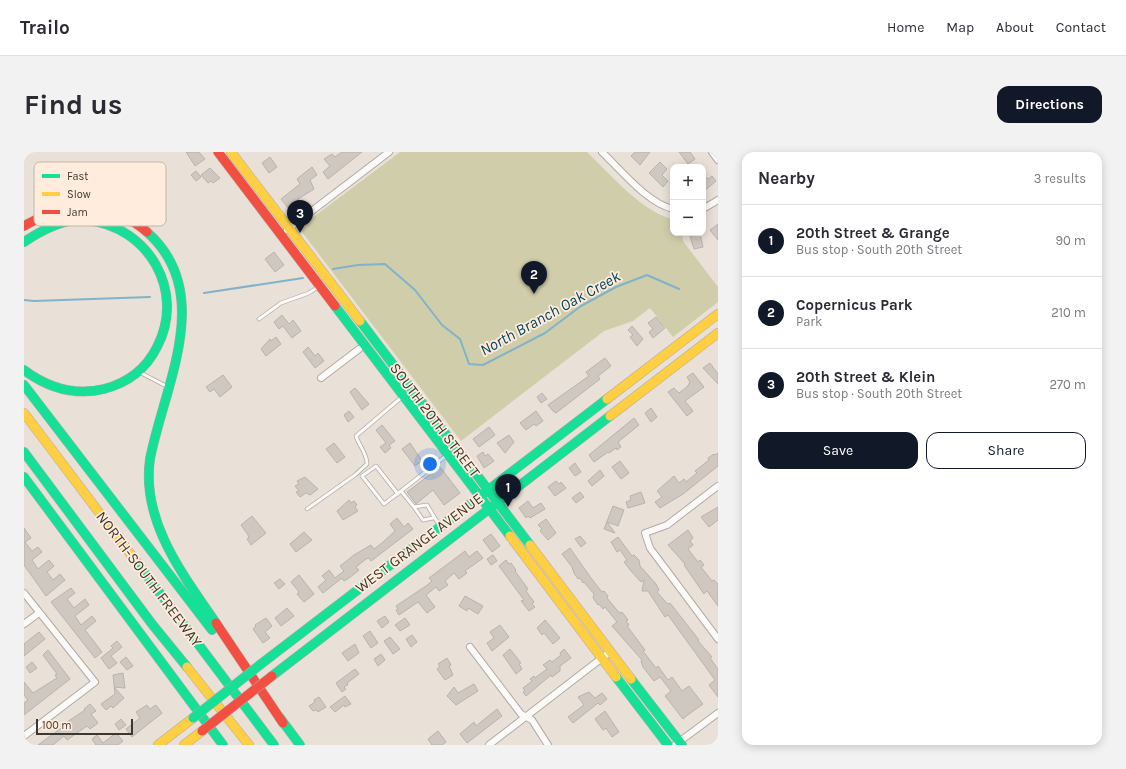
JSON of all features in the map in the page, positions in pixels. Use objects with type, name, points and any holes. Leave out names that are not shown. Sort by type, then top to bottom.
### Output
[{"type":"main road","name":"SOUTH 20TH STREET","points":[[218,152],[320,286],[362,347],[404,396],[668,745]]},
{"type":"main road","name":"SOUTH 20TH STREET","points":[[231,152],[611,651],[679,744]]},
{"type":"main road","points":[[24,226],[34,221]]},
{"type":"main road","points":[[24,242],[54,226]]},
{"type":"main road","points":[[24,370],[42,383],[55,388],[84,392],[118,385],[139,372],[153,356],[163,338],[167,322],[169,304],[163,276],[154,259],[139,242],[120,229],[112,226]]},
{"type":"main road","points":[[141,226],[158,241],[170,258],[179,278],[182,303],[180,336],[152,445],[149,468],[148,491],[156,522],[165,546],[283,723]]},
{"type":"main road","name":"WEST GRANGE AVENUE","points":[[158,745],[260,664],[718,314]]},
{"type":"main road","name":"WEST GRANGE AVENUE","points":[[184,745],[718,333]]},
{"type":"main road","points":[[638,375],[648,387]]},
{"type":"main road","points":[[24,385],[300,745]]},
{"type":"main road","name":"NORTH-SOUTH FREEWAY","points":[[24,413],[274,745]]},
{"type":"main road","name":"NORTH-SOUTH FREEWAY","points":[[24,452],[152,624],[249,745]]},
{"type":"main road","points":[[521,465],[530,478]]},
{"type":"main road","points":[[24,477],[223,745]]},
{"type":"main road","points":[[24,489],[40,506],[106,588]]},
{"type":"main road","points":[[442,525],[454,536]]},
{"type":"main road","points":[[152,624],[239,745]]},
{"type":"main road","points":[[308,628],[318,641]]},
{"type":"street","points":[[281,235],[389,152]]},
{"type":"street","points":[[602,152],[650,197],[663,206],[670,208]]},
{"type":"street","points":[[712,152],[718,160]]},
{"type":"street","points":[[706,207],[718,200]]},
{"type":"street","points":[[321,378],[362,347]]},
{"type":"street","points":[[718,486],[667,525],[645,533],[650,548],[718,639]]},
{"type":"street","points":[[24,593],[95,682],[24,736]]},
{"type":"street","points":[[24,624],[39,613]]},
{"type":"street","points":[[470,648],[521,714],[532,720],[548,745]]},
{"type":"street","points":[[489,745],[611,651]]},
{"type":"street","points":[[679,744],[718,713]]},
{"type":"lane","points":[[259,319],[281,303],[320,286]]},
{"type":"lane","points":[[362,347],[373,338]]},
{"type":"lane","points":[[139,372],[168,387]]},
{"type":"lane","points":[[307,509],[355,475],[367,464],[367,457],[358,443],[356,436],[404,396]]},
{"type":"lane","points":[[398,494],[376,466],[362,476],[384,504],[398,494],[402,491],[447,452],[454,444]]},
{"type":"lane","points":[[402,491],[424,520],[433,518]]},
{"type":"lane","points":[[414,507],[427,504],[434,515],[433,518],[442,525]]},
{"type":"lane","points":[[514,542],[523,535]]},
{"type":"shaded area","points":[[400,152],[587,152],[638,201],[650,209],[670,218],[670,236],[682,236],[683,241],[718,287],[718,302],[673,337],[650,308],[633,321],[604,331],[461,441],[299,228]]},
{"type":"building","points":[[186,152],[199,152],[205,159],[195,166]]},
{"type":"building","points":[[342,152],[362,152],[328,179],[323,172],[330,166],[324,159],[332,154],[335,157]]},
{"type":"building","points":[[635,152],[650,152],[640,165],[631,156]]},
{"type":"building","points":[[679,152],[690,152],[695,159],[688,164]]},
{"type":"building","points":[[270,157],[277,167],[269,173],[262,163]]},
{"type":"building","points":[[660,162],[667,169],[662,175],[668,181],[663,187],[649,173]]},
{"type":"building","points":[[312,167],[317,175],[310,180],[314,189],[298,199],[299,201],[289,209],[281,199],[300,184],[297,179]]},
{"type":"building","points":[[210,168],[220,178],[213,183],[211,181],[208,183],[201,175]]},
{"type":"building","points":[[196,171],[201,177],[196,181],[191,175]]},
{"type":"building","points":[[712,176],[716,181],[706,189],[706,177],[708,179]]},
{"type":"building","points":[[718,224],[718,240],[710,230]]},
{"type":"building","points":[[690,236],[701,236],[703,247],[694,249]]},
{"type":"building","points":[[274,252],[284,265],[275,272],[265,259]]},
{"type":"building","points":[[282,315],[289,324],[293,320],[301,331],[292,338],[283,326],[279,329],[274,322]]},
{"type":"building","points":[[656,317],[665,328],[653,338],[649,332],[653,329],[648,323]]},
{"type":"building","points":[[632,326],[643,339],[637,346],[630,337],[633,335],[628,330]]},
{"type":"building","points":[[276,337],[281,344],[266,356],[261,349],[270,339],[271,341]]},
{"type":"building","points":[[308,347],[315,356],[318,353],[324,361],[315,368],[303,352]]},
{"type":"building","points":[[605,358],[611,366],[598,376],[600,379],[556,413],[553,411],[548,405],[589,376],[586,372]]},
{"type":"building","points":[[710,363],[718,374],[718,384],[703,368]]},
{"type":"building","points":[[693,373],[704,387],[685,401],[693,411],[687,416],[668,392],[674,388],[679,393],[687,387],[690,382],[687,377]]},
{"type":"building","points":[[223,375],[232,387],[220,397],[214,389],[210,392],[206,387]]},
{"type":"building","points":[[355,388],[369,404],[362,410],[350,392]]},
{"type":"building","points":[[542,393],[547,399],[541,403],[537,397]]},
{"type":"building","points":[[651,408],[657,417],[651,422],[645,413]]},
{"type":"building","points":[[349,411],[354,417],[348,422],[344,415]]},
{"type":"building","points":[[536,411],[543,421],[536,426],[534,424],[526,430],[520,423]]},
{"type":"building","points":[[634,418],[639,425],[618,442],[621,447],[617,450],[616,448],[609,453],[608,452],[594,462],[589,455]]},
{"type":"building","points":[[382,425],[395,441],[389,445],[391,448],[385,453],[380,447],[386,443],[376,430]]},
{"type":"building","points":[[489,427],[495,435],[479,447],[473,439]]},
{"type":"building","points":[[509,435],[514,442],[505,453],[497,443]]},
{"type":"building","points":[[334,443],[345,457],[337,463],[326,449]]},
{"type":"building","points":[[410,443],[422,461],[415,466],[402,449]]},
{"type":"building","points":[[483,452],[485,456],[488,454],[494,461],[484,468],[477,456]]},
{"type":"building","points":[[718,453],[718,466],[683,494],[660,508],[655,502],[662,497],[657,491],[674,476],[679,483],[684,479],[686,482],[697,473],[695,471],[709,460],[708,458]]},
{"type":"building","points":[[620,461],[629,473],[621,479],[612,467]]},
{"type":"building","points":[[575,463],[581,472],[575,476],[569,468]]},
{"type":"building","points":[[440,467],[460,493],[444,505],[433,490],[416,504],[407,492]]},
{"type":"building","points":[[600,470],[604,476],[592,486],[588,481]]},
{"type":"building","points":[[305,477],[318,489],[310,495],[306,493],[300,497],[296,492],[299,491],[295,486],[299,484],[297,481]]},
{"type":"building","points":[[556,481],[559,484],[561,482],[566,488],[555,496],[548,487]]},
{"type":"building","points":[[580,492],[584,497],[576,503],[572,498]]},
{"type":"building","points":[[641,492],[645,503],[628,508],[626,502],[631,500],[630,496]]},
{"type":"building","points":[[349,500],[351,503],[354,501],[357,505],[355,507],[358,511],[343,520],[337,511]]},
{"type":"building","points":[[528,501],[533,508],[541,503],[545,509],[530,518],[528,516],[526,518],[519,508]]},
{"type":"building","points":[[613,506],[624,510],[618,526],[607,522],[615,533],[604,529]]},
{"type":"building","points":[[718,507],[718,520],[709,527],[701,517]]},
{"type":"building","points":[[252,516],[266,533],[251,545],[247,539],[249,538],[248,535],[241,525]]},
{"type":"building","points":[[397,518],[404,527],[408,523],[413,529],[371,561],[369,558],[366,559],[356,567],[359,570],[349,578],[344,581],[342,578],[323,593],[318,587],[326,580],[322,576],[329,570],[335,578],[344,571],[340,566],[354,555],[371,545],[374,549],[382,543],[395,531],[390,524]]},
{"type":"building","points":[[546,519],[556,533],[548,540],[540,531],[542,529],[538,525]]},
{"type":"building","points":[[24,528],[31,538],[25,542],[32,551],[38,547],[42,552],[32,560],[38,569],[49,560],[54,566],[47,572],[53,580],[60,574],[65,580],[46,596],[24,565]]},
{"type":"building","points":[[688,530],[693,538],[690,541],[693,545],[688,549],[698,562],[700,560],[704,565],[701,567],[712,581],[714,580],[718,584],[718,606],[707,591],[704,594],[684,565],[685,564],[668,545]]},
{"type":"building","points":[[304,532],[312,540],[296,552],[290,544]]},
{"type":"building","points":[[491,534],[500,546],[492,552],[483,540]]},
{"type":"building","points":[[580,536],[586,543],[581,547],[575,539]]},
{"type":"building","points":[[618,537],[632,556],[634,555],[639,560],[640,566],[656,584],[659,590],[657,592],[668,604],[670,603],[699,640],[698,641],[712,657],[710,658],[718,669],[718,697],[709,685],[715,680],[668,615],[665,617],[648,591],[642,591],[644,580],[641,582],[631,571],[624,562],[627,560],[620,550],[617,552],[611,542]]},
{"type":"building","points":[[570,548],[602,592],[604,591],[608,596],[607,598],[616,609],[620,613],[622,612],[628,620],[626,621],[629,625],[627,626],[656,668],[658,666],[668,680],[672,677],[682,691],[689,686],[703,704],[683,719],[665,696],[671,691],[660,677],[654,681],[643,667],[642,660],[612,626],[617,622],[605,607],[603,609],[599,604],[598,605],[593,598],[594,594],[580,578],[578,579],[574,573],[572,567],[562,554]]},
{"type":"building","points":[[465,551],[469,557],[477,551],[483,558],[465,571],[467,573],[459,579],[454,573],[445,581],[448,585],[439,591],[436,587],[426,595],[435,607],[427,613],[418,602],[399,615],[396,610],[398,609],[396,606],[426,586],[432,581],[429,578]]},
{"type":"building","points":[[493,555],[497,561],[491,565],[487,559]]},
{"type":"building","points":[[506,560],[509,564],[511,563],[516,570],[515,571],[528,589],[526,591],[534,602],[532,604],[535,607],[529,611],[521,601],[524,600],[499,566]]},
{"type":"building","points":[[299,575],[314,594],[304,602],[297,594],[299,592],[291,582]]},
{"type":"building","points":[[280,579],[285,584],[279,589],[274,583]]},
{"type":"building","points":[[71,588],[75,593],[67,599],[74,608],[85,599],[89,605],[75,616],[81,625],[92,616],[96,621],[85,630],[102,652],[95,658],[51,602]]},
{"type":"building","points":[[465,596],[483,606],[478,614],[468,608],[467,611],[459,606]]},
{"type":"building","points":[[287,608],[294,616],[281,626],[275,618]]},
{"type":"building","points":[[385,616],[389,622],[382,628],[377,621]]},
{"type":"building","points":[[266,618],[272,626],[265,632],[270,638],[263,643],[253,629],[256,626],[255,625]]},
{"type":"building","points":[[405,618],[410,625],[400,631],[395,625]]},
{"type":"building","points":[[545,620],[560,638],[553,644],[544,633],[542,635],[537,628]]},
{"type":"building","points":[[500,625],[509,637],[492,651],[487,643],[494,638],[490,632]]},
{"type":"building","points":[[370,631],[378,643],[371,648],[363,636]]},
{"type":"building","points":[[39,632],[45,639],[24,656],[24,644]]},
{"type":"building","points":[[412,635],[417,642],[411,647],[406,639]]},
{"type":"building","points":[[390,637],[400,649],[393,654],[384,641]]},
{"type":"building","points":[[117,641],[122,647],[111,656],[117,663],[109,669],[101,658],[113,648],[111,646]]},
{"type":"building","points":[[355,644],[359,653],[348,661],[342,653]]},
{"type":"building","points":[[510,649],[521,663],[519,664],[522,669],[516,674],[503,655]]},
{"type":"building","points":[[564,649],[571,658],[560,666],[560,671],[552,677],[551,675],[526,696],[523,692],[525,691],[523,688],[532,681],[530,679],[534,676],[535,678],[547,669],[543,665],[550,660],[552,662],[561,655],[560,653]]},
{"type":"building","points":[[48,650],[70,679],[24,715],[24,703],[28,700],[24,695],[24,682],[33,693],[57,678],[55,675],[57,674],[43,655]]},
{"type":"building","points":[[381,654],[385,660],[378,666],[374,659]]},
{"type":"building","points":[[126,657],[133,666],[127,670],[120,662]]},
{"type":"building","points":[[447,658],[451,665],[449,666],[453,675],[445,680],[437,669],[440,666],[438,664]]},
{"type":"building","points":[[32,662],[37,668],[30,673],[26,667]]},
{"type":"building","points":[[355,669],[359,674],[347,683],[348,685],[344,687],[346,689],[342,692],[336,683]]},
{"type":"building","points":[[123,673],[125,688],[114,687],[113,675]]},
{"type":"building","points":[[474,684],[478,691],[456,705],[447,696],[454,687],[458,693]]},
{"type":"building","points":[[114,687],[124,698],[113,708],[111,706],[106,710],[101,704],[115,694]]},
{"type":"building","points":[[589,692],[595,698],[602,693],[607,699],[600,705],[598,703],[573,723],[568,717],[584,705],[578,697]]},
{"type":"building","points":[[345,696],[351,704],[345,707],[344,705],[335,712],[330,707]]},
{"type":"building","points":[[319,697],[326,707],[318,712],[316,710],[313,711],[309,706]]},
{"type":"building","points":[[90,704],[96,711],[91,714],[98,723],[90,729],[87,726],[67,740],[64,736],[53,745],[38,745],[85,710],[84,709]]},
{"type":"building","points":[[147,705],[150,709],[156,705],[162,713],[132,737],[126,729],[140,718],[136,712]]},
{"type":"building","points":[[497,709],[502,716],[467,743],[460,734],[474,722],[476,726]]},
{"type":"building","points":[[605,711],[619,732],[612,737],[606,728],[603,730],[595,719]]},
{"type":"building","points":[[121,719],[126,725],[119,730],[115,724]]},
{"type":"building","points":[[438,731],[446,742],[442,745],[432,745],[428,739]]},
{"type":"building","points":[[116,733],[123,741],[118,745],[96,745],[92,739],[97,735],[103,743]]},
{"type":"waterway","name":"North Branch Oak Creek","points":[[333,269],[358,265],[385,264],[415,290],[442,325],[460,339],[469,364],[483,365],[545,333],[581,306],[616,287],[647,275],[679,289]]},
{"type":"waterway","name":"North Branch Oak Creek","points":[[204,293],[303,278]]},
{"type":"waterway","name":"North Branch Oak Creek","points":[[24,300],[34,301],[150,297]]},
{"type":"traffic: fast","points":[[24,242],[38,233],[54,226]]},
{"type":"traffic: fast","points":[[24,370],[42,382],[52,386],[72,391],[93,391],[104,389],[128,379],[135,374],[153,355],[165,326],[167,305],[164,284],[156,265],[144,248],[128,235],[110,226]]},
{"type":"traffic: fast","points":[[147,232],[168,256],[179,283],[182,311],[180,341],[150,459],[149,482],[152,504],[158,525],[167,546],[190,586],[216,623]]},
{"type":"traffic: fast","points":[[335,306],[510,536]]},
{"type":"traffic: fast","points":[[360,321],[530,545]]},
{"type":"traffic: fast","points":[[24,385],[212,630]]},
{"type":"traffic: fast","points":[[261,664],[607,399]]},
{"type":"traffic: fast","points":[[272,676],[610,416]]},
{"type":"traffic: fast","points":[[24,452],[152,624],[187,667]]},
{"type":"traffic: fast","points":[[24,477],[223,745]]},
{"type":"traffic: fast","points":[[135,560],[274,745]]},
{"type":"traffic: fast","points":[[193,718],[261,664]]},
{"type":"traffic: fast","points":[[616,677],[668,745]]},
{"type":"traffic: fast","points":[[631,679],[682,745]]},
{"type":"traffic: fast","points":[[280,718],[300,745]]},
{"type":"traffic: slow","points":[[231,152],[360,321]]},
{"type":"traffic: slow","points":[[607,399],[718,314]]},
{"type":"traffic: slow","points":[[610,416],[718,333]]},
{"type":"traffic: slow","points":[[24,413],[135,560]]},
{"type":"traffic: slow","points":[[510,536],[616,677]]},
{"type":"traffic: slow","points":[[530,545],[631,679]]},
{"type":"traffic: slow","points":[[187,667],[249,745]]},
{"type":"traffic: slow","points":[[158,745],[193,718]]},
{"type":"traffic: slow","points":[[184,745],[202,731]]},
{"type":"traffic: jam","points":[[218,152],[335,306]]},
{"type":"traffic: jam","points":[[24,226],[34,221]]},
{"type":"traffic: jam","points":[[139,226],[147,232]]},
{"type":"traffic: jam","points":[[216,623],[283,723]]},
{"type":"traffic: jam","points":[[202,731],[272,676]]},
{"type":"place","name":"20th Street & Klein","points":[[300,233]]},
{"type":"place","name":"Copernicus Park","points":[[534,294]]},
{"type":"place","name":"20th Street & Grange","points":[[508,507]]}]
